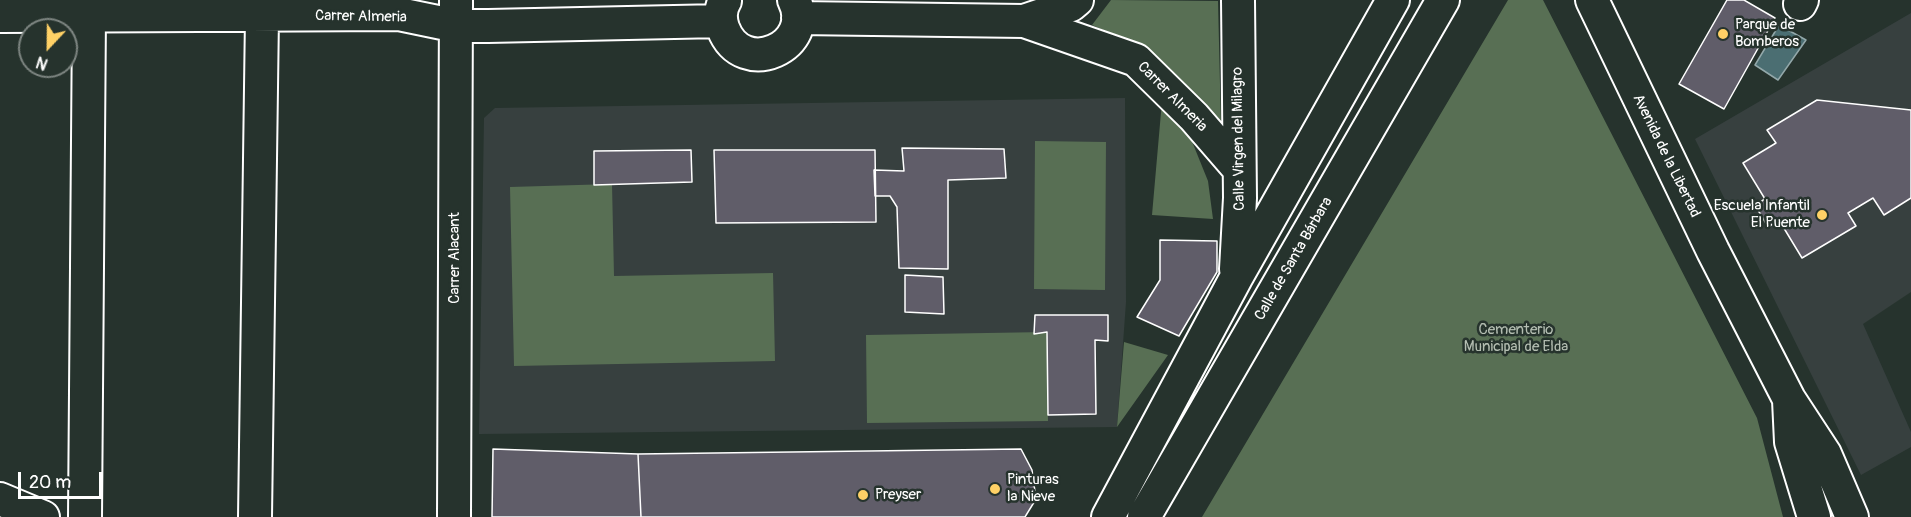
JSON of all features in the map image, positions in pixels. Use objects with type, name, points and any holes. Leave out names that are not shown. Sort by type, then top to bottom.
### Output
[{"type":"street","name":"Carrer Almeria","points":[[1024,21],[1071,5],[1077,0]]},
{"type":"street","name":"Calle Virgen del Milagro","points":[[1236,278],[1240,235],[1238,0]]},
{"type":"street","points":[[1108,517],[1236,278],[1393,0]]},
{"type":"street","name":"Calle de Santa Bárbara","points":[[1144,517],[1443,0]]},
{"type":"street","name":"Avenida de la Libertad","points":[[1590,3],[1789,399],[1826,454],[1852,517]]},
{"type":"street","name":"Carrer Almeria","points":[[0,16],[89,15],[173,8],[399,14],[723,11]]},
{"type":"street","name":"Carrer Almeria","points":[[796,9],[1024,21],[1136,60],[1194,117],[1239,169]]},
{"type":"street","points":[[723,11],[726,37],[738,48],[753,55],[769,54],[784,46],[794,34],[796,9]]},
{"type":"street","points":[[255,517],[275,11]]},
{"type":"street","name":"Carrer Alacant","points":[[454,517],[457,13]]},
{"type":"street","points":[[85,517],[89,15]]},
{"type":"street","name":"Avenida de la Libertad","points":[[1789,399],[1791,442],[1814,517]]},
{"type":"street","points":[[0,499],[43,517]]},
{"type":"shaded area","name":"Escuela Infantil El Puente","points":[[1911,13],[1911,292],[1863,324],[1911,432],[1911,447],[1861,475],[1695,139]]},
{"type":"shaded area","points":[[1125,98],[1126,302],[1117,427],[479,434],[484,118],[495,108]]},
{"type":"green space","points":[[1111,0],[1218,1],[1221,126],[1147,49],[1092,25]]},
{"type":"green space","name":"Cementerio Municipal de Elda","points":[[1508,0],[1543,0],[1757,418],[1783,517],[1202,517]]},
{"type":"green space","points":[[1162,101],[1189,134],[1208,181],[1213,219],[1152,215]]},
{"type":"green space","points":[[1035,141],[1106,142],[1105,290],[1034,289]]},
{"type":"green space","points":[[612,184],[614,276],[773,273],[775,361],[514,366],[510,187]]},
{"type":"green space","points":[[1047,332],[1048,421],[867,423],[866,335]]},
{"type":"green space","points":[[1124,342],[1168,355],[1117,427]]},
{"type":"water","points":[[1779,25],[1806,40],[1778,80],[1755,65]]},
{"type":"building","points":[[1727,0],[1744,0],[1775,18],[1724,109],[1679,84]]},
{"type":"building","points":[[1817,100],[1911,110],[1911,198],[1884,215],[1873,198],[1848,213],[1856,226],[1802,258],[1779,220],[1768,227],[1755,205],[1765,199],[1743,163],[1776,143],[1767,130]]},
{"type":"building","points":[[902,148],[1004,149],[1006,178],[948,180],[948,269],[899,268],[897,207],[890,196],[875,196],[874,170],[904,171]]},
{"type":"building","points":[[691,150],[692,182],[594,185],[594,151]]},
{"type":"building","points":[[714,150],[875,150],[876,222],[716,223]]},
{"type":"building","points":[[1160,240],[1217,241],[1217,272],[1179,336],[1137,317],[1160,280]]},
{"type":"building","points":[[905,275],[943,277],[944,314],[905,312]]},
{"type":"building","points":[[1035,315],[1108,315],[1108,341],[1095,340],[1096,414],[1048,415],[1047,332],[1034,334]]},
{"type":"building","points":[[493,449],[638,454],[641,517],[492,517]]},
{"type":"building","points":[[1021,449],[1032,470],[1036,499],[1025,517],[641,517],[638,454]]},
{"type":"place","name":"Parque de Bomberos","points":[[1723,34]]},
{"type":"place","name":"Escuela Infantil El Puente","points":[[1822,215]]},
{"type":"place","name":"Pinturas la Nieve","points":[[995,489]]},
{"type":"place","name":"Preyser","points":[[863,495]]}]
